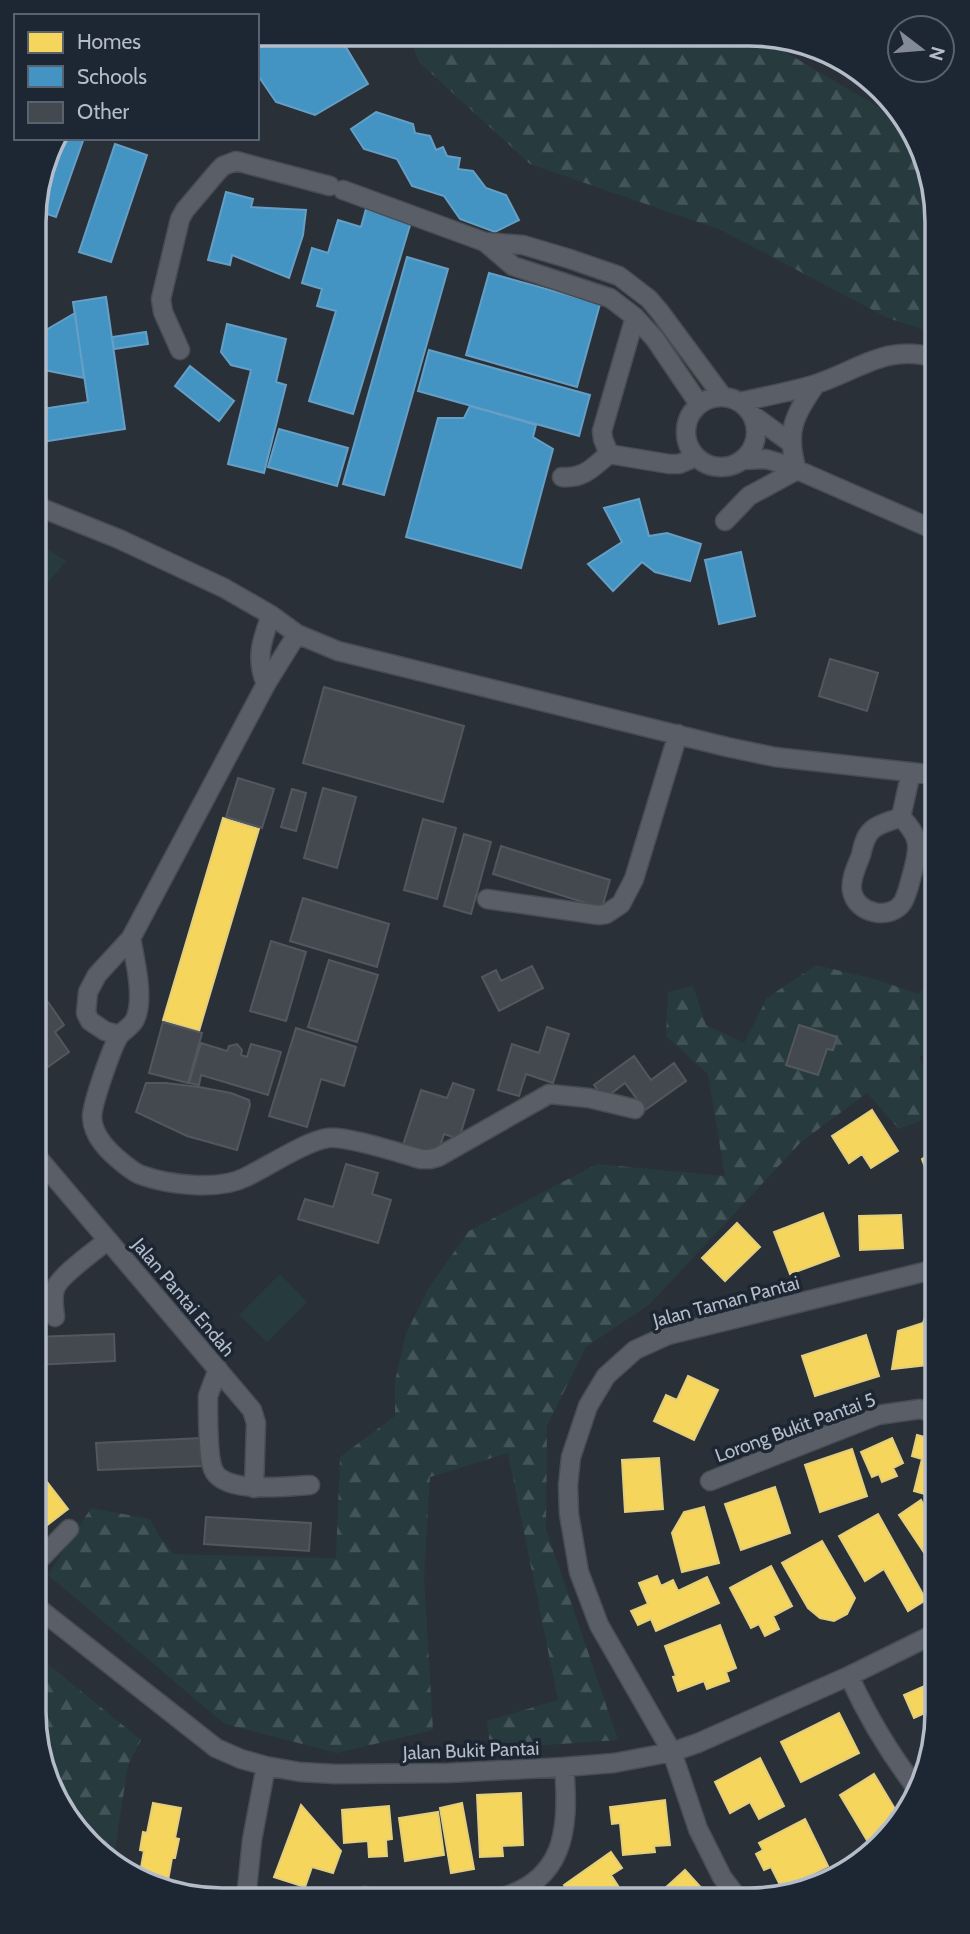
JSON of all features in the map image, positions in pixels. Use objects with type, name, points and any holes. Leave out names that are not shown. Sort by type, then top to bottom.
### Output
[{"type":"street","points":[[180,350],[163,312],[161,299],[180,219],[218,171],[236,161],[336,188],[485,242],[523,245],[621,277],[649,299],[738,404],[755,423],[755,443],[743,460],[734,465],[714,467],[696,457],[689,448],[687,424],[691,413],[699,404],[715,397],[738,404],[791,443]]},
{"type":"street","points":[[485,242],[513,266],[610,298],[655,339],[699,404]]},
{"type":"street","points":[[608,454],[602,431],[639,322],[660,312]]},
{"type":"street","points":[[738,404],[816,384],[881,357],[904,353],[925,356]]},
{"type":"street","points":[[797,470],[791,443],[794,419],[816,384]]},
{"type":"street","points":[[562,477],[574,478],[583,475],[608,454],[669,464],[679,464],[696,457]]},
{"type":"street","points":[[743,460],[766,459],[786,465],[925,526]]},
{"type":"street","points":[[725,521],[749,496],[797,470]]},
{"type":"street","points":[[46,510],[224,588],[298,634],[338,651],[775,757],[925,774]]},
{"type":"street","points":[[266,684],[260,669],[262,639],[271,615]]},
{"type":"street","points":[[119,1035],[105,1031],[90,1021],[86,1013],[88,992],[97,975],[131,938],[266,684],[298,634]]},
{"type":"street","points":[[487,900],[599,915],[606,914],[621,904],[634,879],[678,734]]},
{"type":"street","points":[[901,817],[911,772]]},
{"type":"street","points":[[901,817],[914,831],[918,845],[918,855],[905,896],[902,903],[891,912],[869,910],[856,902],[852,888],[865,841],[875,828],[901,817]]},
{"type":"street","points":[[131,938],[140,1004],[130,1028],[119,1035],[94,1098],[92,1116],[96,1133],[110,1154],[139,1175],[174,1184],[209,1185],[242,1179],[310,1144],[328,1138],[346,1139],[430,1159],[473,1138],[549,1094],[589,1098],[635,1109]]},
{"type":"street","name":"Jalan Pantai Endah","points":[[46,1167],[250,1406],[256,1423],[254,1488]]},
{"type":"street","points":[[55,1317],[55,1288],[108,1240]]},
{"type":"street","name":"Jalan Taman Pantai","points":[[730,1888],[698,1829],[672,1752],[599,1625],[579,1573],[569,1514],[571,1457],[588,1406],[606,1376],[635,1350],[668,1335],[924,1272]]},
{"type":"street","points":[[218,1369],[208,1400],[213,1469],[223,1481],[254,1488],[310,1485]]},
{"type":"street","name":"Lorong Bukit Pantai 5","points":[[710,1481],[878,1415],[924,1410]]},
{"type":"street","points":[[46,1553],[69,1529]]},
{"type":"street","name":"Jalan Bukit Pantai","points":[[46,1614],[216,1748],[266,1766],[335,1774],[448,1773],[564,1767],[614,1763],[672,1752],[849,1676],[924,1639]]},
{"type":"street","points":[[849,1676],[870,1720],[910,1781]]},
{"type":"street","points":[[247,1888],[252,1840],[266,1766]]},
{"type":"street","points":[[525,1888],[541,1878],[559,1846],[565,1823],[564,1767]]},
{"type":"green space","points":[[413,46],[749,46],[779,48],[885,111],[906,144],[919,176],[923,198],[925,330],[888,318],[721,230],[530,164],[419,62]]},
{"type":"green space","points":[[46,548],[66,561],[46,585]]},
{"type":"green space","points":[[816,965],[878,980],[918,994],[924,986],[924,1054],[919,1057],[924,1070],[924,1119],[899,1129],[867,1093],[801,1142],[650,1304],[586,1347],[547,1426],[546,1529],[618,1740],[490,1749],[487,1721],[558,1700],[508,1453],[430,1477],[424,1577],[433,1730],[337,1753],[225,1724],[48,1575],[91,1508],[150,1519],[159,1536],[174,1554],[336,1558],[340,1457],[395,1416],[395,1381],[406,1334],[428,1289],[469,1231],[597,1164],[725,1176],[708,1074],[666,1036],[668,992],[693,986],[706,1025],[744,1043],[767,998]]},
{"type":"green space","points":[[280,1274],[307,1302],[267,1342],[239,1315]]},
{"type":"green space","points":[[46,1663],[141,1740],[128,1765],[114,1852],[97,1837],[75,1810],[51,1758],[47,1736]]},
{"type":"building: Homes","points":[[223,818],[259,829],[199,1031],[163,1020]]},
{"type":"building: Homes","points":[[872,1110],[898,1151],[871,1168],[862,1154],[849,1163],[832,1136]]},
{"type":"building: Homes","points":[[823,1213],[839,1256],[790,1274],[774,1232]]},
{"type":"building: Homes","points":[[901,1215],[903,1248],[860,1250],[859,1216]]},
{"type":"building: Homes","points":[[737,1223],[760,1247],[725,1281],[702,1258]]},
{"type":"building: Homes","points":[[924,1319],[924,1365],[892,1369],[898,1331],[923,1323]]},
{"type":"building: Homes","points":[[866,1335],[879,1376],[815,1396],[802,1356]]},
{"type":"building: Homes","points":[[688,1376],[718,1390],[694,1440],[654,1421],[666,1395],[677,1400]]},
{"type":"building: Homes","points":[[917,1435],[924,1437],[924,1494],[914,1491],[922,1459],[912,1456]]},
{"type":"building: Homes","points":[[892,1438],[903,1463],[893,1468],[897,1476],[882,1482],[879,1474],[872,1477],[861,1452]]},
{"type":"building: Homes","points":[[852,1449],[867,1496],[820,1512],[805,1465]]},
{"type":"building: Homes","points":[[659,1458],[663,1509],[625,1512],[622,1460]]},
{"type":"building: Homes","points":[[46,1481],[68,1509],[46,1526]]},
{"type":"building: Homes","points":[[775,1487],[790,1533],[741,1550],[725,1504]]},
{"type":"building: Homes","points":[[921,1500],[924,1505],[924,1553],[899,1515]]},
{"type":"building: Homes","points":[[704,1507],[719,1563],[682,1572],[672,1533],[684,1512]]},
{"type":"building: Homes","points":[[878,1514],[924,1597],[924,1601],[908,1611],[884,1569],[865,1581],[839,1536]]},
{"type":"building: Homes","points":[[822,1541],[855,1598],[847,1614],[834,1621],[820,1618],[808,1608],[782,1563]]},
{"type":"building: Homes","points":[[771,1566],[792,1606],[773,1616],[779,1629],[765,1636],[759,1624],[751,1628],[730,1588]]},
{"type":"building: Homes","points":[[657,1576],[661,1586],[673,1580],[678,1591],[707,1577],[719,1603],[656,1631],[651,1619],[638,1625],[631,1611],[648,1604],[639,1583]]},
{"type":"building: Homes","points":[[720,1625],[736,1668],[726,1672],[729,1681],[707,1689],[704,1681],[678,1691],[673,1677],[676,1676],[665,1646]]},
{"type":"building: Homes","points":[[924,1686],[924,1713],[914,1718],[904,1695]]},
{"type":"building: Homes","points":[[839,1713],[859,1753],[801,1782],[781,1742]]},
{"type":"building: Homes","points":[[760,1758],[784,1806],[759,1819],[750,1802],[730,1813],[715,1782]]},
{"type":"building: Homes","points":[[874,1774],[895,1809],[868,1842],[840,1795]]},
{"type":"building: Homes","points":[[521,1793],[523,1845],[502,1846],[503,1856],[480,1857],[477,1795]]},
{"type":"building: Homes","points":[[665,1800],[670,1845],[654,1846],[655,1852],[623,1855],[620,1823],[612,1824],[610,1807]]},
{"type":"building: Homes","points":[[153,1803],[181,1808],[175,1838],[179,1839],[168,1880],[141,1869],[144,1851],[140,1850],[143,1832],[147,1833]]},
{"type":"building: Homes","points":[[462,1803],[474,1869],[451,1873],[440,1808]]},
{"type":"building: Homes","points":[[301,1805],[341,1851],[333,1873],[312,1867],[305,1887],[274,1877]]},
{"type":"building: Homes","points":[[389,1806],[392,1839],[386,1840],[387,1856],[369,1857],[368,1841],[344,1843],[342,1810]]},
{"type":"building: Homes","points":[[438,1812],[444,1855],[405,1861],[399,1818]]},
{"type":"building: Homes","points":[[805,1819],[828,1866],[794,1883],[780,1886],[771,1867],[764,1870],[756,1854],[763,1850],[759,1843]]},
{"type":"building: Homes","points":[[611,1852],[622,1868],[611,1875],[619,1888],[566,1888],[564,1885]]},
{"type":"building: Homes","points":[[685,1870],[701,1888],[665,1888]]},
{"type":"building: Schools","points":[[263,46],[345,46],[368,84],[315,115],[276,102],[259,77],[259,49]]},
{"type":"building: Schools","points":[[376,112],[413,124],[415,133],[430,136],[436,150],[443,147],[447,156],[460,158],[458,169],[473,171],[486,188],[506,195],[519,220],[495,232],[460,219],[444,196],[412,186],[397,159],[364,149],[351,129]]},
{"type":"building: Schools","points":[[66,140],[83,140],[56,217],[46,214],[51,176]]},
{"type":"building: Schools","points":[[115,144],[147,155],[111,262],[79,252]]},
{"type":"building: Schools","points":[[226,192],[253,199],[251,207],[306,210],[303,235],[289,278],[232,255],[230,265],[208,260]]},
{"type":"building: Schools","points":[[366,209],[411,222],[353,414],[309,401],[336,311],[317,306],[322,289],[302,283],[312,248],[328,253],[338,220],[361,227]]},
{"type":"building: Schools","points":[[407,257],[448,269],[384,495],[343,484]]},
{"type":"building: Schools","points":[[489,273],[600,304],[577,387],[466,355]]},
{"type":"building: Schools","points":[[106,297],[125,429],[46,441],[46,408],[88,402],[73,302]]},
{"type":"building: Schools","points":[[75,313],[84,378],[46,370],[46,330]]},
{"type":"building: Schools","points":[[227,324],[286,339],[276,382],[286,385],[264,473],[228,464],[251,370],[231,365],[221,352]]},
{"type":"building: Schools","points":[[146,332],[148,344],[114,349],[112,337]]},
{"type":"building: Schools","points":[[429,350],[590,395],[579,436],[418,391]]},
{"type":"building: Schools","points":[[190,366],[234,401],[219,421],[175,386]]},
{"type":"building: Schools","points":[[470,406],[536,425],[533,437],[553,449],[521,568],[406,537],[438,418],[464,418]]},
{"type":"building: Schools","points":[[279,429],[348,448],[337,486],[268,467]]},
{"type":"building: Schools","points":[[639,499],[649,536],[667,533],[701,544],[690,581],[655,572],[642,562],[613,591],[588,564],[622,542],[604,508]]},
{"type":"building: Schools","points":[[741,552],[755,616],[719,624],[705,560]]},
{"type":"building: Other","points":[[830,659],[878,673],[867,711],[819,696]]},
{"type":"building: Other","points":[[324,687],[464,726],[443,802],[303,763]]},
{"type":"building: Other","points":[[238,778],[274,789],[262,828],[226,817]]},
{"type":"building: Other","points":[[323,788],[356,797],[337,868],[304,858]]},
{"type":"building: Other","points":[[292,789],[306,793],[296,831],[281,827]]},
{"type":"building: Other","points":[[423,819],[456,828],[437,899],[404,890]]},
{"type":"building: Other","points":[[464,834],[491,842],[471,914],[444,906]]},
{"type":"building: Other","points":[[501,846],[610,880],[602,908],[493,874]]},
{"type":"building: Other","points":[[303,898],[389,924],[377,967],[290,941]]},
{"type":"building: Other","points":[[271,941],[306,952],[286,1021],[250,1011]]},
{"type":"building: Other","points":[[329,960],[378,975],[357,1042],[308,1027]]},
{"type":"building: Other","points":[[532,966],[543,988],[499,1011],[482,977],[496,970],[501,981]]},
{"type":"building: Other","points":[[46,999],[64,1025],[55,1032],[69,1052],[46,1068]]},
{"type":"building: Other","points":[[163,1022],[202,1033],[188,1083],[149,1073]]},
{"type":"building: Other","points":[[799,1025],[837,1037],[833,1050],[827,1049],[818,1075],[786,1065]]},
{"type":"building: Other","points":[[547,1027],[569,1034],[553,1083],[526,1074],[519,1096],[498,1090],[512,1044],[539,1053]]},
{"type":"building: Other","points":[[296,1028],[356,1047],[344,1086],[321,1079],[307,1127],[269,1116]]},
{"type":"building: Other","points":[[201,1043],[227,1051],[229,1046],[237,1044],[242,1050],[241,1055],[247,1057],[251,1044],[281,1052],[268,1095],[201,1075],[199,1085],[189,1083]]},
{"type":"building: Other","points":[[634,1056],[651,1080],[674,1063],[686,1081],[645,1110],[625,1083],[604,1099],[594,1085]]},
{"type":"building: Other","points":[[146,1083],[199,1087],[231,1093],[249,1100],[250,1105],[237,1150],[187,1136],[136,1112]]},
{"type":"building: Other","points":[[453,1083],[474,1090],[459,1139],[444,1134],[437,1156],[403,1145],[421,1090],[447,1098]]},
{"type":"building: Other","points":[[346,1164],[378,1173],[372,1194],[391,1200],[378,1243],[298,1219],[305,1199],[333,1207]]},
{"type":"building: Other","points":[[114,1334],[115,1361],[46,1364],[46,1337]]},
{"type":"building: Other","points":[[201,1438],[203,1466],[98,1470],[96,1443]]},
{"type":"building: Other","points":[[206,1517],[311,1523],[309,1551],[204,1544]]}]
